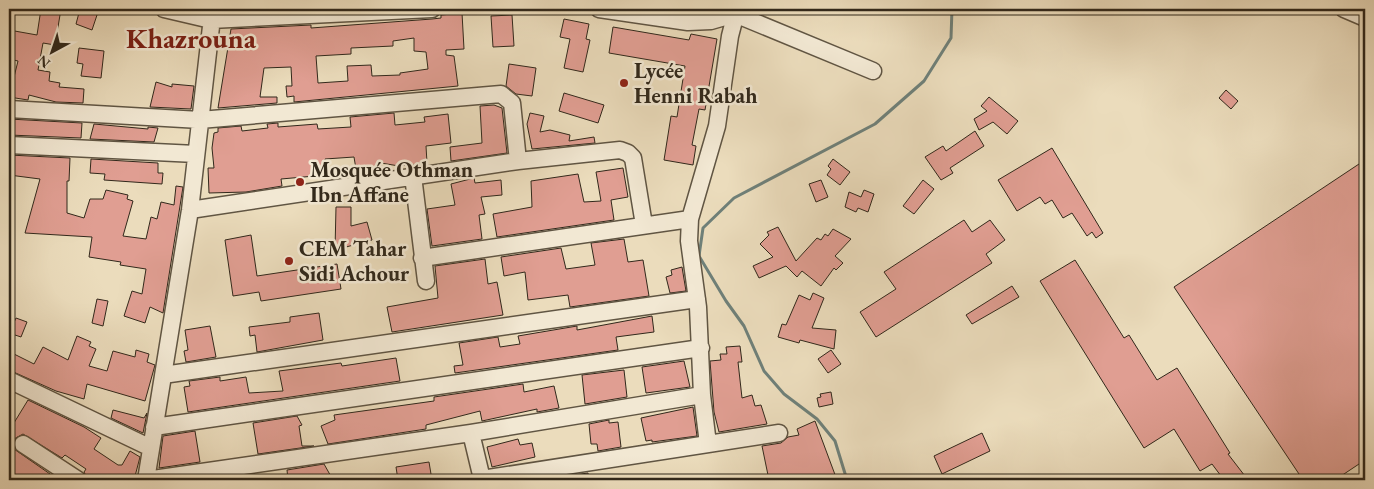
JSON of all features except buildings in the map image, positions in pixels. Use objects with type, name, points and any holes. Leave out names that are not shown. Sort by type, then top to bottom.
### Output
[{"type":"street","points":[[164,9],[212,14],[432,9]]},
{"type":"street","points":[[599,9],[697,22],[736,11],[873,71]]},
{"type":"street","points":[[1344,9],[1365,18]]},
{"type":"street","points":[[708,444],[702,395],[697,299],[689,241],[690,218],[717,126],[730,36],[736,11]]},
{"type":"street","points":[[212,14],[190,210],[146,480],[471,432],[702,395]]},
{"type":"street","points":[[9,108],[200,120],[501,94],[512,103],[518,161]]},
{"type":"street","points":[[9,145],[196,154]]},
{"type":"street","points":[[190,210],[518,161],[620,150],[628,153],[633,158],[644,225]]},
{"type":"street","points":[[413,176],[426,281]]},
{"type":"street","points":[[422,258],[690,218]]},
{"type":"street","points":[[164,375],[697,299]]},
{"type":"street","points":[[154,427],[701,348]]},
{"type":"street","points":[[9,380],[151,448]]},
{"type":"street","points":[[471,432],[482,480],[779,433]]},
{"type":"street","points":[[23,444],[78,480]]},
{"type":"waterway","points":[[847,480],[835,441],[817,419],[784,394],[764,371],[744,326],[726,301],[699,256],[703,228],[734,198],[875,124],[924,81],[951,38],[952,9]]},
{"type":"place","name":"Lycée Henni Rabah","points":[[624,83]]},
{"type":"place","name":"Mosquée Othman Ibn Affane","points":[[300,182]]},
{"type":"place","name":"CEM Tahar Sidi Achour","points":[[289,261]]},
{"type":"district","name":"Khazrouna","points":[[191,38]]}]
